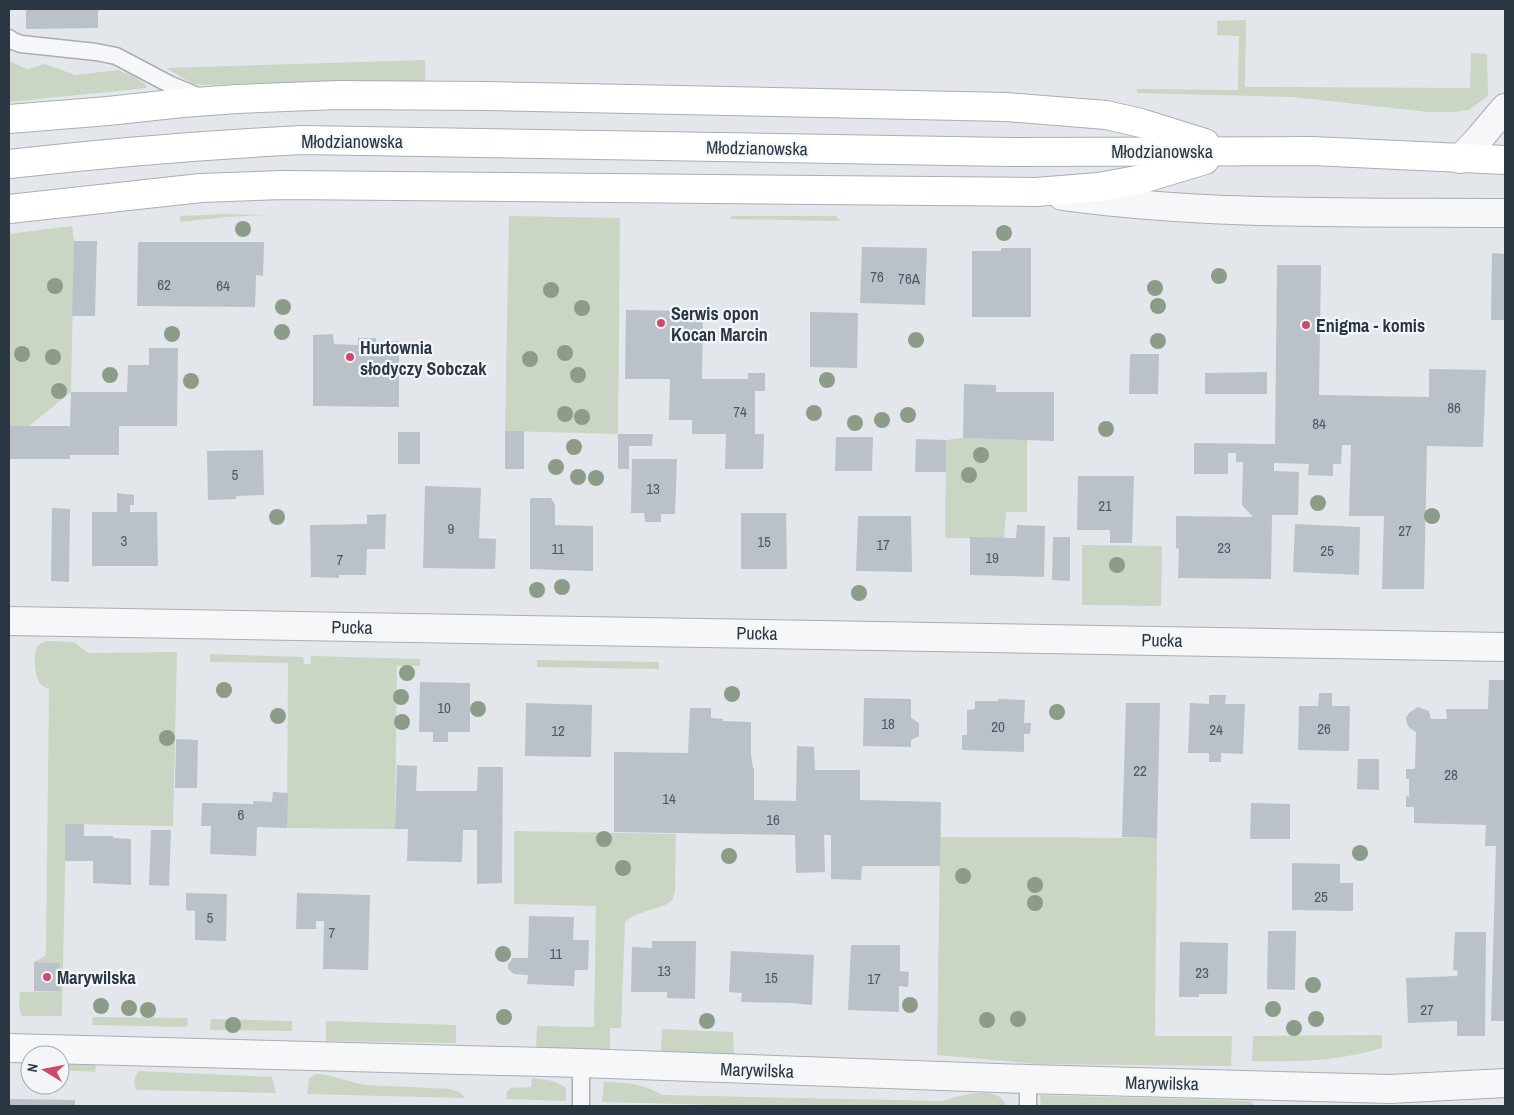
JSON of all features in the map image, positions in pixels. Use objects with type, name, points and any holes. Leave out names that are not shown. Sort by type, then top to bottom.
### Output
[{"type":"main road","points":[[9,119],[208,101],[338,95],[487,96],[1006,107],[1106,115],[1141,123],[1233,151]]},
{"type":"main road","name":"Młodzianowska","points":[[9,164],[203,145],[303,140],[1009,152],[1312,151],[1505,160]]},
{"type":"main road","points":[[9,209],[200,188],[284,185],[1036,192],[1098,187],[1142,180],[1233,151]]},
{"type":"street","points":[[1460,158],[1505,108]]},
{"type":"street","points":[[1036,192],[1109,202],[1198,209],[1505,214]]},
{"type":"street","name":"Pucka","points":[[9,621],[1505,646]]},
{"type":"street","name":"Marywilska","points":[[9,1048],[581,1063],[1028,1079],[1390,1089],[1505,1083]]},
{"type":"lane","points":[[9,38],[21,44],[116,56],[171,85],[208,101]]},
{"type":"lane","points":[[581,1063],[581,1106]]},
{"type":"lane","points":[[1028,1079],[1028,1106]]},
{"type":"green space","points":[[1246,20],[1245,87],[1470,88],[1471,53],[1487,54],[1488,96],[1469,110],[1428,112],[1293,97],[1137,93],[1137,89],[1238,90],[1239,36],[1217,35],[1217,21]]},
{"type":"green space","points":[[425,60],[425,82],[308,82],[206,85],[193,84],[166,68]]},
{"type":"green space","points":[[9,61],[27,69],[45,64],[75,75],[118,70],[135,77],[145,84],[147,88],[9,102]]},
{"type":"green space","points":[[268,215],[180,222],[180,216]]},
{"type":"green space","points":[[509,216],[620,218],[618,434],[505,431]]},
{"type":"green space","points":[[733,216],[836,216],[840,221],[728,219]]},
{"type":"green space","points":[[72,226],[74,241],[71,392],[29,426],[9,426],[9,234]]},
{"type":"green space","points":[[963,438],[1027,440],[1027,512],[1006,512],[1004,538],[945,538],[946,440]]},
{"type":"green space","points":[[1082,545],[1162,546],[1161,606],[1082,605]]},
{"type":"green space","points":[[47,641],[74,642],[88,653],[177,652],[173,826],[66,824],[62,1016],[22,1016],[19,1007],[20,992],[60,991],[60,963],[34,962],[45,956],[46,951],[49,689],[39,682],[35,668],[35,652],[40,644]]},
{"type":"green space","points":[[210,654],[303,657],[304,664],[311,664],[311,656],[420,659],[420,666],[397,666],[395,829],[287,828],[288,663],[210,662]]},
{"type":"green space","points":[[537,660],[659,662],[659,669],[537,667]]},
{"type":"green space","points":[[514,831],[676,834],[675,891],[673,899],[664,905],[630,918],[625,922],[621,1028],[610,1028],[610,1050],[536,1048],[537,1026],[594,1027],[596,906],[514,904]]},
{"type":"green space","points":[[940,837],[1157,838],[1155,1036],[1232,1036],[1231,1066],[1038,1064],[937,1055]]},
{"type":"green space","points":[[93,1017],[188,1018],[187,1027],[92,1025]]},
{"type":"green space","points":[[211,1019],[292,1021],[292,1031],[210,1030]]},
{"type":"green space","points":[[326,1021],[456,1025],[456,1043],[326,1041]]},
{"type":"green space","points":[[662,1029],[733,1032],[734,1054],[661,1052]]},
{"type":"green space","points":[[1382,1035],[1382,1048],[1350,1056],[1301,1061],[1252,1061],[1253,1036]]},
{"type":"green space","points":[[97,1060],[95,1072],[70,1071],[70,1061]]},
{"type":"green space","points":[[138,1071],[272,1077],[276,1093],[137,1090],[134,1083]]},
{"type":"green space","points":[[315,1074],[328,1075],[365,1085],[451,1089],[461,1093],[465,1098],[307,1094],[309,1078]]},
{"type":"green space","points":[[532,1078],[553,1081],[566,1088],[566,1101],[506,1099],[507,1092],[511,1088],[531,1087]]},
{"type":"green space","points":[[604,1082],[641,1086],[662,1095],[943,1101],[968,1094],[987,1093],[1002,1099],[1006,1106],[766,1106],[602,1102]]},
{"type":"green space","points":[[1040,1095],[1251,1101],[1255,1106],[1041,1106]]},
{"type":"building","points":[[26,9],[98,9],[98,28],[26,29]]},
{"type":"building","points":[[74,241],[97,241],[95,316],[72,316]]},
{"type":"building","points":[[138,242],[264,242],[263,276],[256,275],[255,307],[137,306]]},
{"type":"building","points":[[862,247],[927,248],[925,305],[860,303]]},
{"type":"building","points":[[1001,248],[1031,248],[1031,317],[972,317],[972,251],[1001,251]]},
{"type":"building","points":[[1492,253],[1505,254],[1505,320],[1491,320]]},
{"type":"building","points":[[1277,265],[1321,265],[1319,395],[1429,397],[1429,369],[1486,370],[1483,447],[1427,446],[1424,589],[1382,589],[1384,516],[1349,516],[1351,445],[1342,445],[1341,464],[1333,464],[1333,476],[1308,475],[1309,464],[1274,463],[1274,471],[1299,472],[1298,515],[1272,515],[1271,579],[1178,578],[1179,549],[1176,548],[1176,516],[1253,517],[1242,505],[1243,462],[1236,462],[1236,453],[1228,453],[1228,474],[1194,474],[1194,443],[1275,444]]},
{"type":"building","points":[[626,310],[703,311],[702,379],[748,379],[748,373],[765,373],[765,391],[755,391],[755,434],[764,434],[763,469],[725,469],[726,434],[692,434],[692,420],[669,420],[670,379],[625,379]]},
{"type":"building","points":[[810,312],[858,313],[857,368],[810,367]]},
{"type":"building","points":[[333,334],[334,344],[358,345],[358,338],[376,338],[376,342],[399,341],[399,407],[313,406],[313,335]]},
{"type":"building","points":[[149,348],[178,348],[177,426],[119,426],[119,455],[70,455],[70,459],[9,459],[9,426],[70,426],[71,392],[127,392],[128,365],[149,365]]},
{"type":"building","points":[[1130,354],[1159,354],[1158,394],[1129,394]]},
{"type":"building","points":[[1267,372],[1267,394],[1205,394],[1205,373]]},
{"type":"building","points":[[964,384],[996,385],[996,392],[1054,392],[1054,441],[963,438]]},
{"type":"building","points":[[505,431],[524,431],[524,469],[505,469]]},
{"type":"building","points":[[398,432],[420,432],[420,464],[398,464]]},
{"type":"building","points":[[618,434],[653,434],[652,446],[629,446],[629,469],[618,469]]},
{"type":"building","points":[[836,437],[873,437],[872,471],[835,471]]},
{"type":"building","points":[[916,439],[946,440],[946,472],[915,472]]},
{"type":"building","points":[[263,450],[264,495],[208,500],[207,451]]},
{"type":"building","points":[[632,459],[677,459],[675,514],[661,514],[661,522],[645,522],[644,513],[631,513]]},
{"type":"building","points":[[1078,476],[1134,476],[1132,543],[1110,543],[1110,530],[1077,530]]},
{"type":"building","points":[[425,486],[481,488],[479,538],[496,539],[495,569],[423,568]]},
{"type":"building","points":[[117,493],[134,495],[134,505],[130,505],[130,512],[157,512],[158,566],[92,566],[92,512],[117,512]]},
{"type":"building","points":[[530,498],[551,498],[555,505],[555,525],[593,526],[593,571],[530,569]]},
{"type":"building","points":[[52,508],[70,509],[69,582],[51,581]]},
{"type":"building","points":[[741,513],[786,513],[787,569],[741,569]]},
{"type":"building","points":[[386,514],[385,549],[367,549],[366,575],[339,575],[339,578],[311,577],[310,525],[367,524],[367,515]]},
{"type":"building","points":[[858,516],[911,516],[912,572],[856,571]]},
{"type":"building","points":[[1295,524],[1360,527],[1359,575],[1293,572]]},
{"type":"building","points":[[1017,525],[1045,526],[1044,577],[970,575],[970,537],[1016,538]]},
{"type":"building","points":[[1053,537],[1070,537],[1070,581],[1052,580]]},
{"type":"building","points":[[1489,680],[1505,680],[1505,1021],[1491,1021],[1496,846],[1485,846],[1486,825],[1414,823],[1414,807],[1406,807],[1406,796],[1409,797],[1409,779],[1406,779],[1406,769],[1415,769],[1416,732],[1407,724],[1406,718],[1409,713],[1418,707],[1429,711],[1431,719],[1447,719],[1446,709],[1488,709]]},
{"type":"building","points":[[420,682],[470,683],[470,732],[448,732],[448,742],[433,742],[433,732],[419,732]]},
{"type":"building","points":[[1319,693],[1332,693],[1332,706],[1350,706],[1349,751],[1298,750],[1299,706],[1318,706]]},
{"type":"building","points":[[1209,695],[1226,695],[1225,704],[1245,704],[1243,754],[1221,753],[1221,762],[1209,762],[1209,753],[1188,753],[1190,703],[1209,704]]},
{"type":"building","points":[[864,698],[911,699],[911,718],[919,723],[919,736],[911,740],[911,747],[863,746]]},
{"type":"building","points":[[998,699],[1025,700],[1024,723],[1031,723],[1030,734],[1024,734],[1024,752],[962,750],[962,735],[967,735],[967,710],[975,709],[975,701],[998,701]]},
{"type":"building","points":[[526,703],[592,705],[591,757],[525,756]]},
{"type":"building","points":[[1126,703],[1160,703],[1157,838],[1122,837]]},
{"type":"building","points":[[690,708],[711,708],[711,718],[723,719],[723,721],[751,722],[754,800],[796,801],[797,746],[814,747],[815,770],[860,770],[860,800],[941,802],[940,866],[862,866],[861,880],[831,879],[831,835],[824,835],[825,872],[796,873],[795,835],[614,832],[614,752],[688,753]]},
{"type":"building","points":[[176,739],[198,740],[197,788],[175,788]]},
{"type":"building","points":[[1358,759],[1379,759],[1379,790],[1357,789]]},
{"type":"building","points":[[397,765],[417,766],[416,791],[477,791],[478,767],[503,767],[502,883],[477,884],[477,830],[463,830],[462,862],[407,861],[408,829],[395,829]]},
{"type":"building","points":[[273,792],[288,793],[287,828],[257,827],[256,856],[210,854],[211,826],[201,826],[202,803],[253,804],[253,801],[272,802]]},
{"type":"building","points":[[1251,803],[1290,804],[1290,839],[1250,839]]},
{"type":"building","points":[[65,824],[84,824],[84,836],[113,836],[113,838],[131,839],[131,885],[93,883],[93,861],[65,861]]},
{"type":"building","points":[[151,830],[171,830],[169,886],[149,885]]},
{"type":"building","points":[[1292,863],[1340,864],[1340,883],[1353,883],[1353,911],[1292,910]]},
{"type":"building","points":[[186,893],[227,894],[226,941],[195,940],[195,911],[186,910]]},
{"type":"building","points":[[297,893],[370,895],[368,970],[323,969],[324,921],[316,921],[316,929],[296,929]]},
{"type":"building","points":[[529,916],[574,917],[573,940],[589,940],[588,970],[575,970],[574,986],[527,984],[528,975],[514,974],[508,969],[508,964],[513,958],[528,958]]},
{"type":"building","points":[[1268,931],[1296,931],[1295,990],[1267,989]]},
{"type":"building","points":[[1455,932],[1486,932],[1485,1036],[1457,1036],[1457,1021],[1408,1023],[1406,978],[1457,976],[1458,971],[1453,970]]},
{"type":"building","points":[[652,941],[696,941],[695,999],[667,998],[667,992],[631,992],[632,947],[652,948]]},
{"type":"building","points":[[1180,942],[1228,943],[1227,994],[1199,994],[1199,997],[1179,997]]},
{"type":"building","points":[[851,945],[900,945],[900,971],[909,972],[908,987],[899,986],[899,1012],[848,1010]]},
{"type":"building","points":[[731,951],[814,955],[812,1005],[741,1002],[742,993],[729,992]]},
{"type":"building","name":"Marywilska","points":[[34,962],[60,963],[60,991],[34,991]]},
{"type":"building","points":[[9,1100],[75,1100],[75,1106],[9,1106]]},
{"type":"place","name":"Serwis opon Kocan Marcin","points":[[661,323]]},
{"type":"place","name":"Enigma - komis","points":[[1306,325]]},
{"type":"place","name":"Hurtownia słodyczy Sobczak","points":[[350,357]]},
{"type":"place","name":"Marywilska","points":[[47,977]]}]
